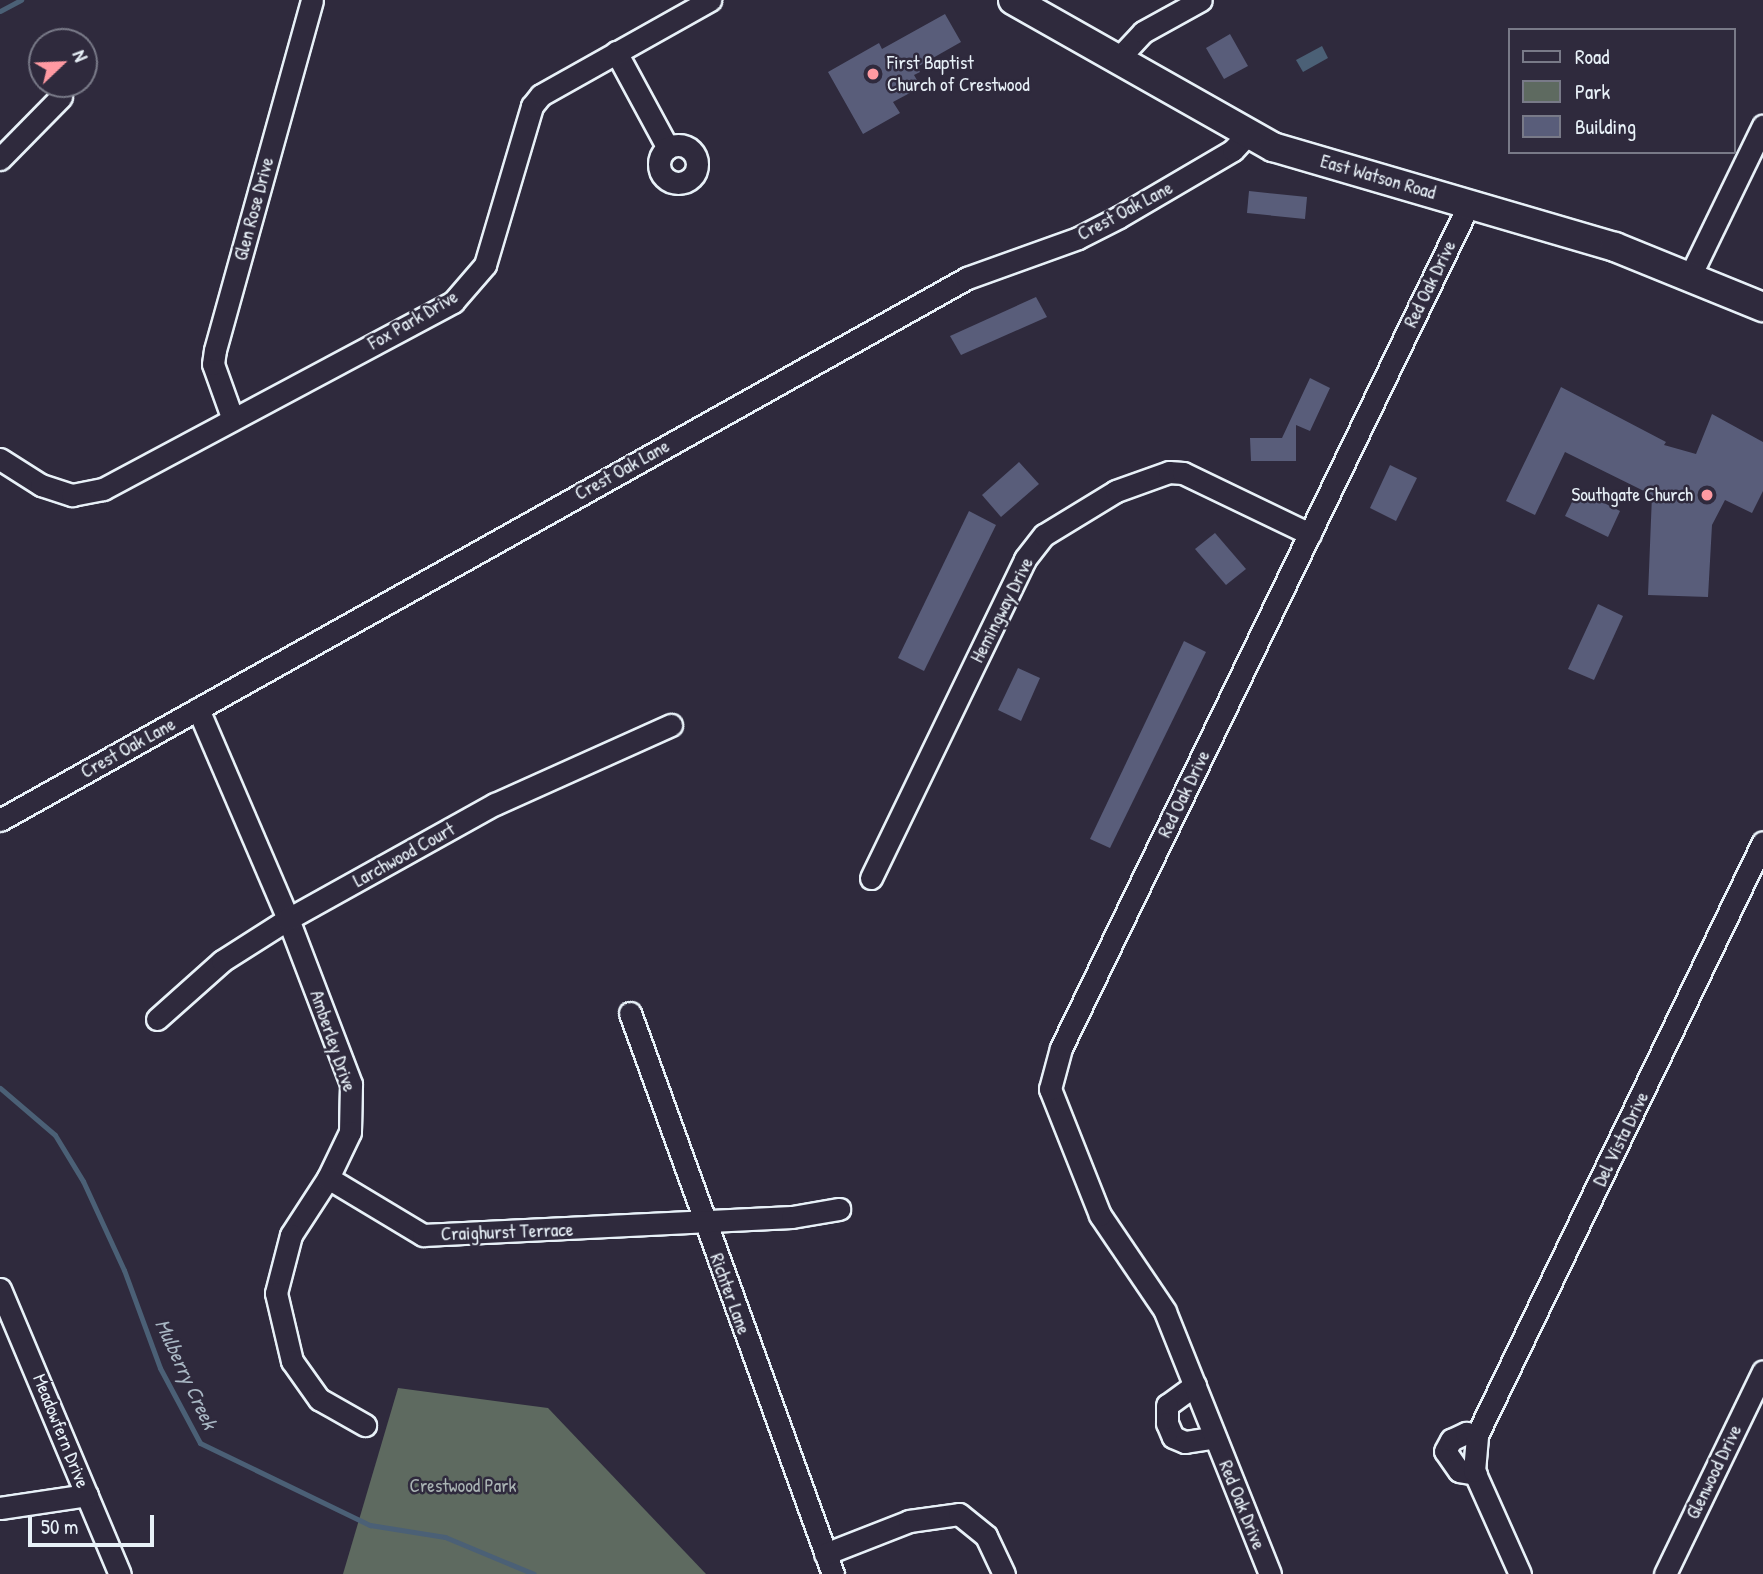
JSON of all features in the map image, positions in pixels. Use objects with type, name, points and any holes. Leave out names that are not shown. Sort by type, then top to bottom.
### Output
[{"type":"street","name":"Glen Rose Drive","points":[[232,417],[213,364],[215,351],[312,0]]},
{"type":"street","name":"Fox Park Drive","points":[[0,459],[41,485],[72,495],[93,491],[132,477],[232,417],[462,294],[485,265],[532,106],[541,95],[710,0]]},
{"type":"street","name":"East Watson Road","points":[[1013,0],[1273,147],[1469,204],[1691,274],[1763,307]]},
{"type":"street","points":[[1117,60],[1143,32],[1201,0]]},
{"type":"street","points":[[616,52],[668,148]]},
{"type":"street","points":[[0,159],[60,98]]},
{"type":"street","points":[[1691,274],[1763,126]]},
{"type":"street","name":"Crest Oak Lane","points":[[0,820],[967,278],[1078,238],[1119,217],[1233,150],[1248,134]]},
{"type":"street","name":"Red Oak Drive","points":[[1270,1574],[1165,1311],[1100,1215],[1050,1089],[1061,1048],[1469,204]]},
{"type":"street","name":"Hemingway Drive","points":[[871,878],[1025,559],[1044,535],[1116,491],[1169,472],[1183,472],[1310,534]]},
{"type":"street","name":"Amberley Drive","points":[[198,709],[288,919],[351,1084],[350,1132],[328,1178],[291,1235],[276,1293],[292,1362],[319,1399],[365,1425]]},
{"type":"street","name":"Larchwood Court","points":[[157,1019],[222,961],[288,919],[495,804],[671,725]]},
{"type":"street","name":"Del Vista Drive","points":[[1520,1574],[1476,1474],[1472,1455],[1477,1435],[1763,842]]},
{"type":"street","name":"Richter Lane","points":[[630,1013],[702,1219],[833,1574]]},
{"type":"street","name":"Craighurst Terrace","points":[[328,1178],[406,1229],[423,1235],[488,1235],[702,1219],[792,1217],[839,1209]]},
{"type":"street","name":"Meadowfern Drive","points":[[0,1289],[120,1574]]},
{"type":"street","name":"Glenwood Drive","points":[[1665,1574],[1763,1371]]},
{"type":"street","name":"Red Oak Drive","points":[[1195,1385],[1167,1405],[1167,1423],[1173,1437],[1185,1442],[1215,1437]]},
{"type":"street","points":[[0,1508],[87,1496]]},
{"type":"street","points":[[825,1554],[909,1521],[959,1514],[986,1536],[1004,1574]]},
{"type":"green space","name":"Crestwood Park","points":[[398,1388],[548,1408],[706,1574],[343,1574]]},
{"type":"water","points":[[1322,46],[1328,58],[1303,72],[1296,60]]},
{"type":"building","name":"First Baptist Church of Crestwood","points":[[945,14],[961,42],[917,67],[920,72],[914,75],[921,87],[893,102],[900,113],[863,134],[828,72],[879,43],[882,49]]},
{"type":"building","points":[[1230,34],[1248,66],[1224,79],[1206,48]]},
{"type":"building","points":[[1249,191],[1307,197],[1305,219],[1247,213]]},
{"type":"building","points":[[1036,297],[1047,317],[961,355],[950,336]]},
{"type":"building","points":[[1310,378],[1330,388],[1310,431],[1296,425],[1296,461],[1251,461],[1250,438],[1282,438]]},
{"type":"building","name":"Southgate Church","points":[[1561,387],[1666,442],[1664,445],[1696,454],[1712,414],[1763,442],[1763,491],[1752,513],[1725,500],[1712,525],[1708,597],[1648,595],[1652,495],[1565,452],[1535,515],[1506,501]]},
{"type":"building","points":[[1019,462],[1039,484],[1001,517],[982,495]]},
{"type":"building","points":[[1390,465],[1417,478],[1396,521],[1370,508]]},
{"type":"building","points":[[1578,490],[1620,511],[1608,537],[1565,516]]},
{"type":"building","points":[[969,511],[996,525],[924,671],[898,658]]},
{"type":"building","points":[[1215,533],[1246,569],[1226,585],[1195,549]]},
{"type":"building","points":[[1598,604],[1623,616],[1594,680],[1568,669]]},
{"type":"building","points":[[1184,641],[1206,652],[1110,848],[1090,839]]},
{"type":"building","points":[[1018,668],[1040,678],[1021,721],[998,710]]},
{"type":"waterway","points":[[0,11],[21,0]]},
{"type":"waterway","name":"Mulberry Creek","points":[[0,1088],[55,1135],[83,1181],[124,1270],[160,1368],[200,1443],[370,1525],[445,1537],[534,1574]]},
{"type":"place","name":"First Baptist Church of Crestwood","points":[[873,74]]},
{"type":"place","name":"Southgate Church","points":[[1707,495]]}]
